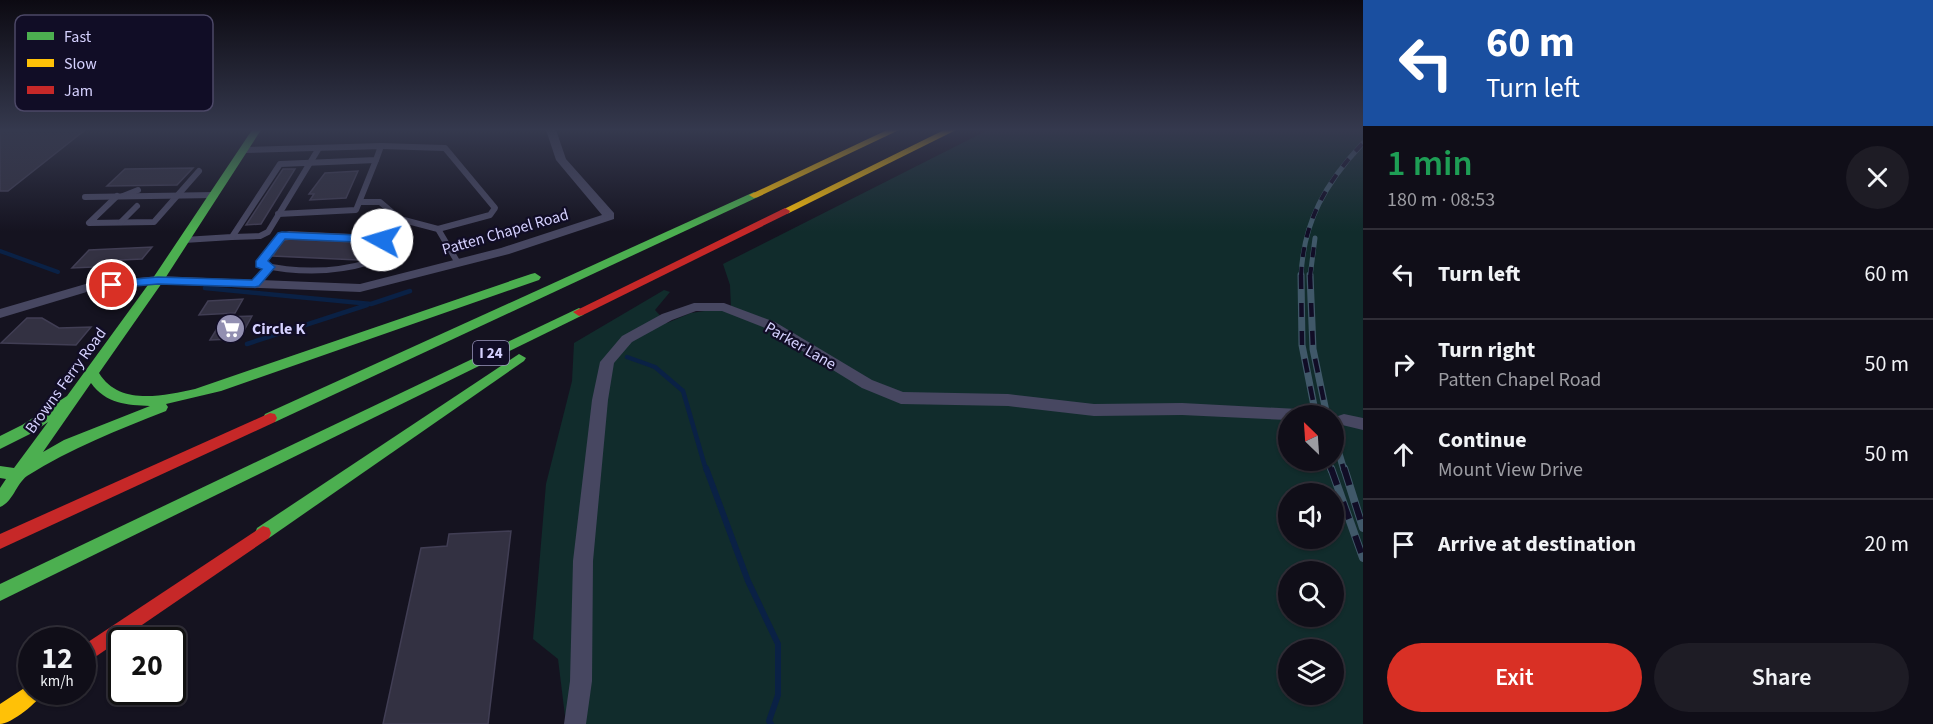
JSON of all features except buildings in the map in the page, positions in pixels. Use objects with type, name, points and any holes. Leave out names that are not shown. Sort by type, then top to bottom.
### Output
[{"type":"main road","name":"Browns Ferry Road","points":[[0,500],[158,280],[235,164]]},
{"type":"main road","name":"I 24","points":[[0,543],[821,164]]},
{"type":"main road","name":"I 24","points":[[0,593],[881,164]]},
{"type":"main road","points":[[567,266],[690,224]]},
{"type":"main road","points":[[0,472],[17,475],[45,454],[68,442],[241,377],[544,274]]},
{"type":"main road","points":[[96,647],[483,380],[569,326],[606,297]]},
{"type":"main road","points":[[91,371],[99,387],[112,395],[128,400],[157,399],[241,377]]},
{"type":"main road","points":[[0,443],[27,429],[70,400]]},
{"type":"main road","points":[[0,716],[18,703]]},
{"type":"street","name":"Patten Chapel Road","points":[[0,314],[89,287],[158,280],[360,288],[505,251],[610,216],[564,164]]},
{"type":"street","name":"Parker Lane","points":[[575,724],[581,681],[583,561],[600,400],[607,362],[627,339],[667,317],[694,307],[724,307],[770,325],[867,384],[901,398],[1008,400],[1094,410],[1182,409],[1278,415]]},
{"type":"street","points":[[1344,420],[1363,424]]},
{"type":"lane","points":[[232,237],[278,165],[291,164]]},
{"type":"lane","points":[[184,240],[265,234],[309,164]]},
{"type":"lane","points":[[278,214],[356,210],[375,164]]},
{"type":"lane","points":[[361,202],[380,202],[400,219],[438,229],[490,215],[495,208],[458,164]]},
{"type":"lane","points":[[138,189],[119,196],[89,223],[154,222],[199,171]]},
{"type":"lane","points":[[85,197],[158,192],[177,195],[215,195]]},
{"type":"lane","points":[[122,222],[137,206]]},
{"type":"lane","points":[[438,229],[458,263]]},
{"type":"lane","points":[[282,235],[382,240],[370,262],[354,268],[332,272],[269,267],[261,265],[262,261],[282,235]]},
{"type":"lane","points":[[255,284],[269,267]]},
{"type":"green space","points":[[921,164],[1363,164],[1363,724],[566,724],[558,659],[533,639],[546,484],[572,381],[574,343],[664,290],[670,292],[655,310],[667,323],[691,313],[731,307],[730,285],[723,264]]},
{"type":"waterway","points":[[0,251],[58,272]]},
{"type":"waterway","points":[[205,288],[371,304],[410,291]]},
{"type":"waterway","points":[[247,344],[367,305]]},
{"type":"waterway","points":[[627,357],[655,367],[683,391],[706,470]]},
{"type":"waterway","points":[[706,468],[748,581],[778,644],[778,695],[769,721],[771,724]]},
{"type":"railway","points":[[1301,277],[1306,238],[1312,221],[1328,188],[1345,164]]},
{"type":"railway","points":[[1310,277],[1315,238]]},
{"type":"railway","points":[[1301,277],[1302,345],[1314,405]]},
{"type":"railway","points":[[1310,277],[1313,349],[1325,405]]},
{"type":"railway","points":[[1344,468],[1363,528]]},
{"type":"railway","points":[[1332,471],[1363,558]]},
{"type":"traffic: fast","points":[[0,500],[158,280],[235,164]]},
{"type":"traffic: fast","points":[[270,418],[754,195]]},
{"type":"traffic: fast","points":[[91,371],[106,391],[122,399],[151,401],[195,394],[535,277]]},
{"type":"traffic: fast","points":[[0,593],[579,312]]},
{"type":"traffic: fast","points":[[263,533],[519,358]]},
{"type":"traffic: fast","points":[[0,443],[27,429],[70,400]]},
{"type":"traffic: fast","points":[[0,472],[17,475],[69,444],[161,407]]},
{"type":"traffic: slow","points":[[754,195],[822,164]]},
{"type":"traffic: slow","points":[[785,211],[882,164]]},
{"type":"traffic: slow","points":[[0,716],[18,703]]},
{"type":"traffic: jam","points":[[579,312],[785,211]]},
{"type":"traffic: jam","points":[[0,542],[270,418]]},
{"type":"traffic: jam","points":[[96,647],[263,533]]},
{"type":"place","name":"Circle K","points":[[231,328]]},
{"type":"route","points":[[112,285],[158,280],[255,284],[269,267],[261,265],[262,261],[282,235],[382,240]]}]
